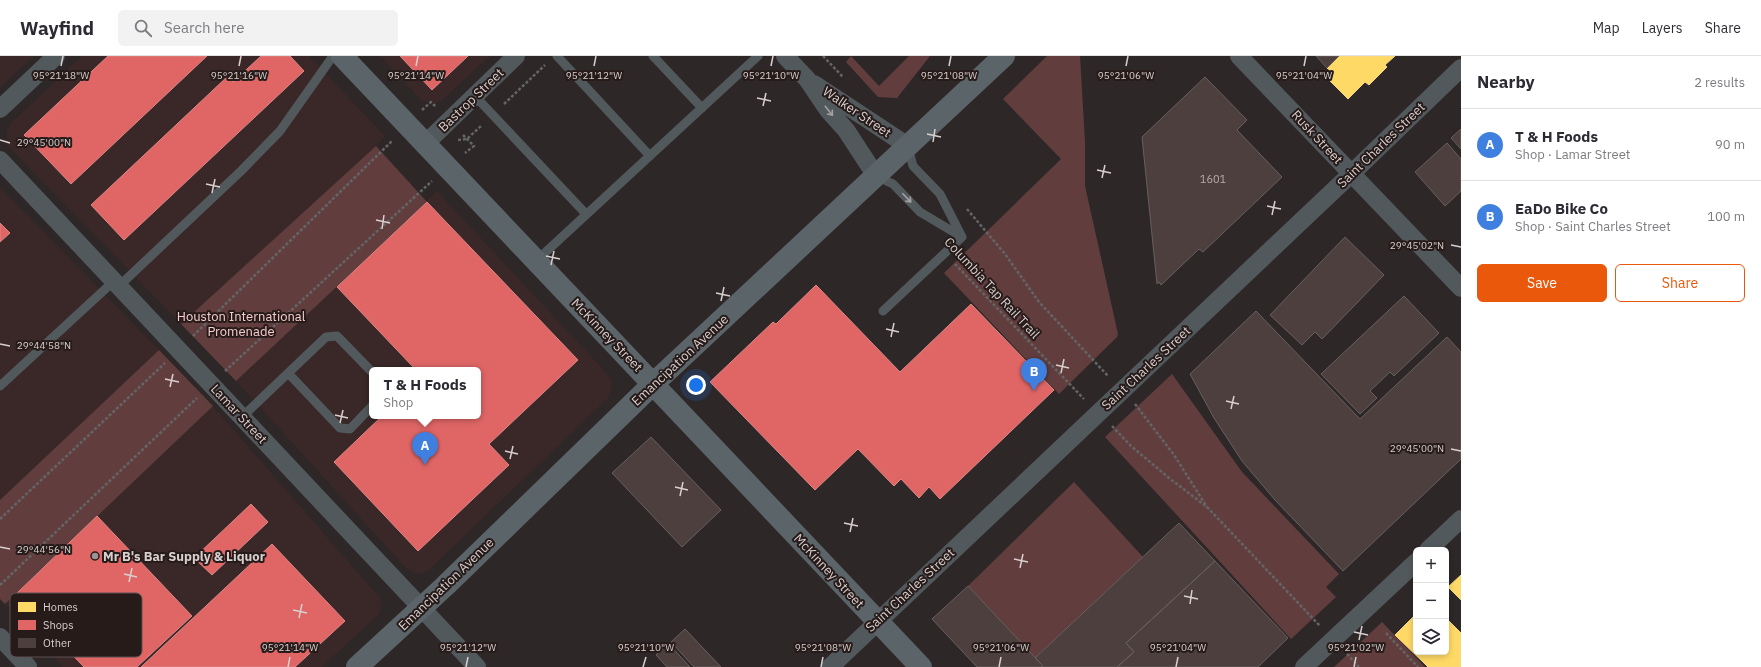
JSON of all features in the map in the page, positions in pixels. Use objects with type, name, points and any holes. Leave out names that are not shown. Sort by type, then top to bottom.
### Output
[{"type":"main road","name":"McKinney Street","points":[[342,56],[920,667]]},
{"type":"main road","name":"Emancipation Avenue","points":[[357,667],[422,608],[653,384],[1004,56]]},
{"type":"street","points":[[0,109],[56,56]]},
{"type":"street","name":"Bastrop Street","points":[[425,144],[516,56]]},
{"type":"street","name":"Walker Street","points":[[785,56],[807,79],[828,110],[857,144],[876,176]]},
{"type":"street","name":"Rusk Street","points":[[1239,56],[1461,288]]},
{"type":"street","name":"Saint Charles Street","points":[[830,667],[1461,68]]},
{"type":"street","name":"Walker Street","points":[[807,79],[908,146]]},
{"type":"street","name":"Lamar Street","points":[[0,160],[478,667]]},
{"type":"street","points":[[1431,547],[1461,519]]},
{"type":"street","points":[[1304,667],[1413,565]]},
{"type":"street","points":[[0,637],[10,648]]},
{"type":"street","points":[[19,657],[28,667]]},
{"type":"lane","points":[[0,386],[241,171],[280,131],[333,56]]},
{"type":"lane","points":[[557,56],[650,156]]},
{"type":"lane","points":[[653,56],[702,108]]},
{"type":"lane","points":[[536,261],[758,56]]},
{"type":"lane","points":[[475,96],[586,214]]},
{"type":"lane","points":[[908,146],[913,166],[940,194],[962,237]]},
{"type":"lane","points":[[876,176],[893,184],[920,212],[962,237]]},
{"type":"lane","points":[[883,311],[962,237]]},
{"type":"lane","points":[[242,417],[326,337],[336,336],[369,369]]},
{"type":"lane","points":[[288,373],[340,428],[350,429],[369,409]]},
{"type":"path","points":[[190,338],[392,141]]},
{"type":"path","points":[[224,373],[425,187]]},
{"type":"path","name":"Columbia Tap Rail Trail","points":[[962,205],[1005,254],[1039,302],[1096,365]]},
{"type":"path","name":"Columbia Tap Rail Trail","points":[[945,253],[1076,391]]},
{"type":"path","points":[[0,519],[166,362]]},
{"type":"path","points":[[0,585],[199,397]]},
{"type":"path","points":[[1138,407],[1174,454],[1207,507]]},
{"type":"path","points":[[1116,430],[1131,446],[1207,507],[1310,616]]},
{"type":"path","points":[[1386,633],[1418,667]]},
{"type":"path","points":[[1352,660],[1359,667]]},
{"type":"shaded area","points":[[0,56],[34,56],[0,88]]},
{"type":"shaded area","points":[[82,56],[309,56],[385,136],[376,146],[181,324],[7,145],[7,129],[12,122]]},
{"type":"shaded area","points":[[380,56],[490,56],[440,102],[434,104],[431,102],[422,101]]},
{"type":"shaded area","points":[[0,187],[159,350],[0,500]]},
{"type":"shaded area","points":[[437,191],[601,367],[610,378],[612,387],[608,398],[432,567],[424,573],[416,574],[406,568],[236,381]]},
{"type":"shaded area","points":[[213,406],[380,598],[382,605],[379,614],[322,667],[63,667],[54,657],[142,657],[142,593],[17,593]]},
{"type":"shaded area","points":[[10,599],[10,609],[5,604]]},
{"type":"green space","points":[[851,56],[879,86],[909,56],[930,56],[897,98],[878,97],[846,62]]},
{"type":"green space","points":[[1047,56],[1080,56],[1085,142],[1085,186],[1118,334],[1117,337],[1059,394],[944,273],[1061,159],[1003,99]]},
{"type":"green space","name":"Houston International Promenade","points":[[376,146],[427,202],[236,381],[181,324]]},
{"type":"green space","name":"Houston International Promenade","points":[[159,350],[213,406],[17,593],[10,593],[10,599],[5,604],[0,599],[0,500]]},
{"type":"green space","points":[[1172,374],[1242,472],[1339,574],[1326,587],[1336,597],[1291,639],[1105,437]]},
{"type":"green space","points":[[1074,482],[1143,557],[1035,658],[968,586]]},
{"type":"green space","points":[[1382,622],[1425,667],[1334,667]]},
{"type":"building: Homes","points":[[1339,56],[1395,56],[1385,65],[1387,67],[1369,85],[1365,82],[1348,99],[1326,77],[1332,72],[1327,68]]},
{"type":"building: Homes","points":[[1461,575],[1461,600],[1449,588],[1449,586]]},
{"type":"building: Homes","points":[[1413,617],[1413,652],[1395,635]]},
{"type":"building: Homes","points":[[1449,621],[1461,633],[1461,667],[1428,667],[1416,655],[1449,655]]},
{"type":"building: Shops","points":[[108,56],[207,56],[71,184],[24,135]]},
{"type":"building: Shops","points":[[261,56],[290,56],[304,71],[124,240],[91,205],[228,76],[233,82]]},
{"type":"building: Shops","points":[[400,56],[468,56],[432,90]]},
{"type":"building: Shops","points":[[427,202],[578,360],[489,444],[509,465],[418,551],[334,462],[379,419],[481,419],[481,367],[413,367],[337,287]]},
{"type":"building: Shops","points":[[0,223],[10,233],[0,242]]},
{"type":"building: Shops","points":[[816,285],[900,372],[971,304],[1054,390],[940,499],[929,487],[919,498],[901,479],[894,486],[858,449],[815,490],[710,382],[773,322],[776,324]]},
{"type":"building: Shops","points":[[251,504],[268,522],[212,575],[194,558]]},
{"type":"building: Shops","points":[[97,516],[192,616],[137,667],[84,667],[74,657],[142,657],[142,593],[17,593]]},
{"type":"building: Shops","points":[[272,544],[345,621],[295,667],[141,667]]},
{"type":"building: Other","points":[[1316,56],[1339,56],[1327,68]]},
{"type":"building: Other","points":[[1205,77],[1247,120],[1237,130],[1282,177],[1203,252],[1199,249],[1161,285],[1159,282],[1157,284],[1142,137]]},
{"type":"building: Other","points":[[1461,129],[1461,149],[1451,138]]},
{"type":"building: Other","points":[[1447,143],[1461,159],[1461,191],[1445,206],[1415,172]]},
{"type":"building: Other","points":[[1345,237],[1384,275],[1322,339],[1315,332],[1302,345],[1270,315]]},
{"type":"building: Other","points":[[1404,296],[1439,333],[1394,376],[1390,372],[1370,391],[1377,398],[1360,414],[1321,374]]},
{"type":"building: Other","points":[[1256,311],[1360,419],[1447,337],[1461,352],[1461,459],[1343,571],[1275,500],[1242,461],[1214,418],[1190,374]]},
{"type":"building: Other","points":[[651,437],[721,510],[682,547],[612,473]]},
{"type":"building: Other","points":[[1179,523],[1215,561],[1126,643],[1134,652],[1117,667],[1041,667],[1043,666],[1035,658]]},
{"type":"building: Other","points":[[1215,561],[1288,638],[1258,667],[1117,667],[1134,652],[1126,643]]},
{"type":"building: Other","points":[[968,586],[1043,666],[977,667],[932,619]]},
{"type":"building: Other","points":[[685,629],[721,667],[694,667],[671,642]]},
{"type":"building: Other","points":[[668,643],[690,667],[667,667],[656,655]]},
{"type":"place","name":"EaDo Bike Co","points":[[1034,391]]},
{"type":"place","name":"T & H Foods","points":[[425,465]]},
{"type":"place","name":"Mr B's Bar Supply & Liquor","points":[[95,556]]}]
